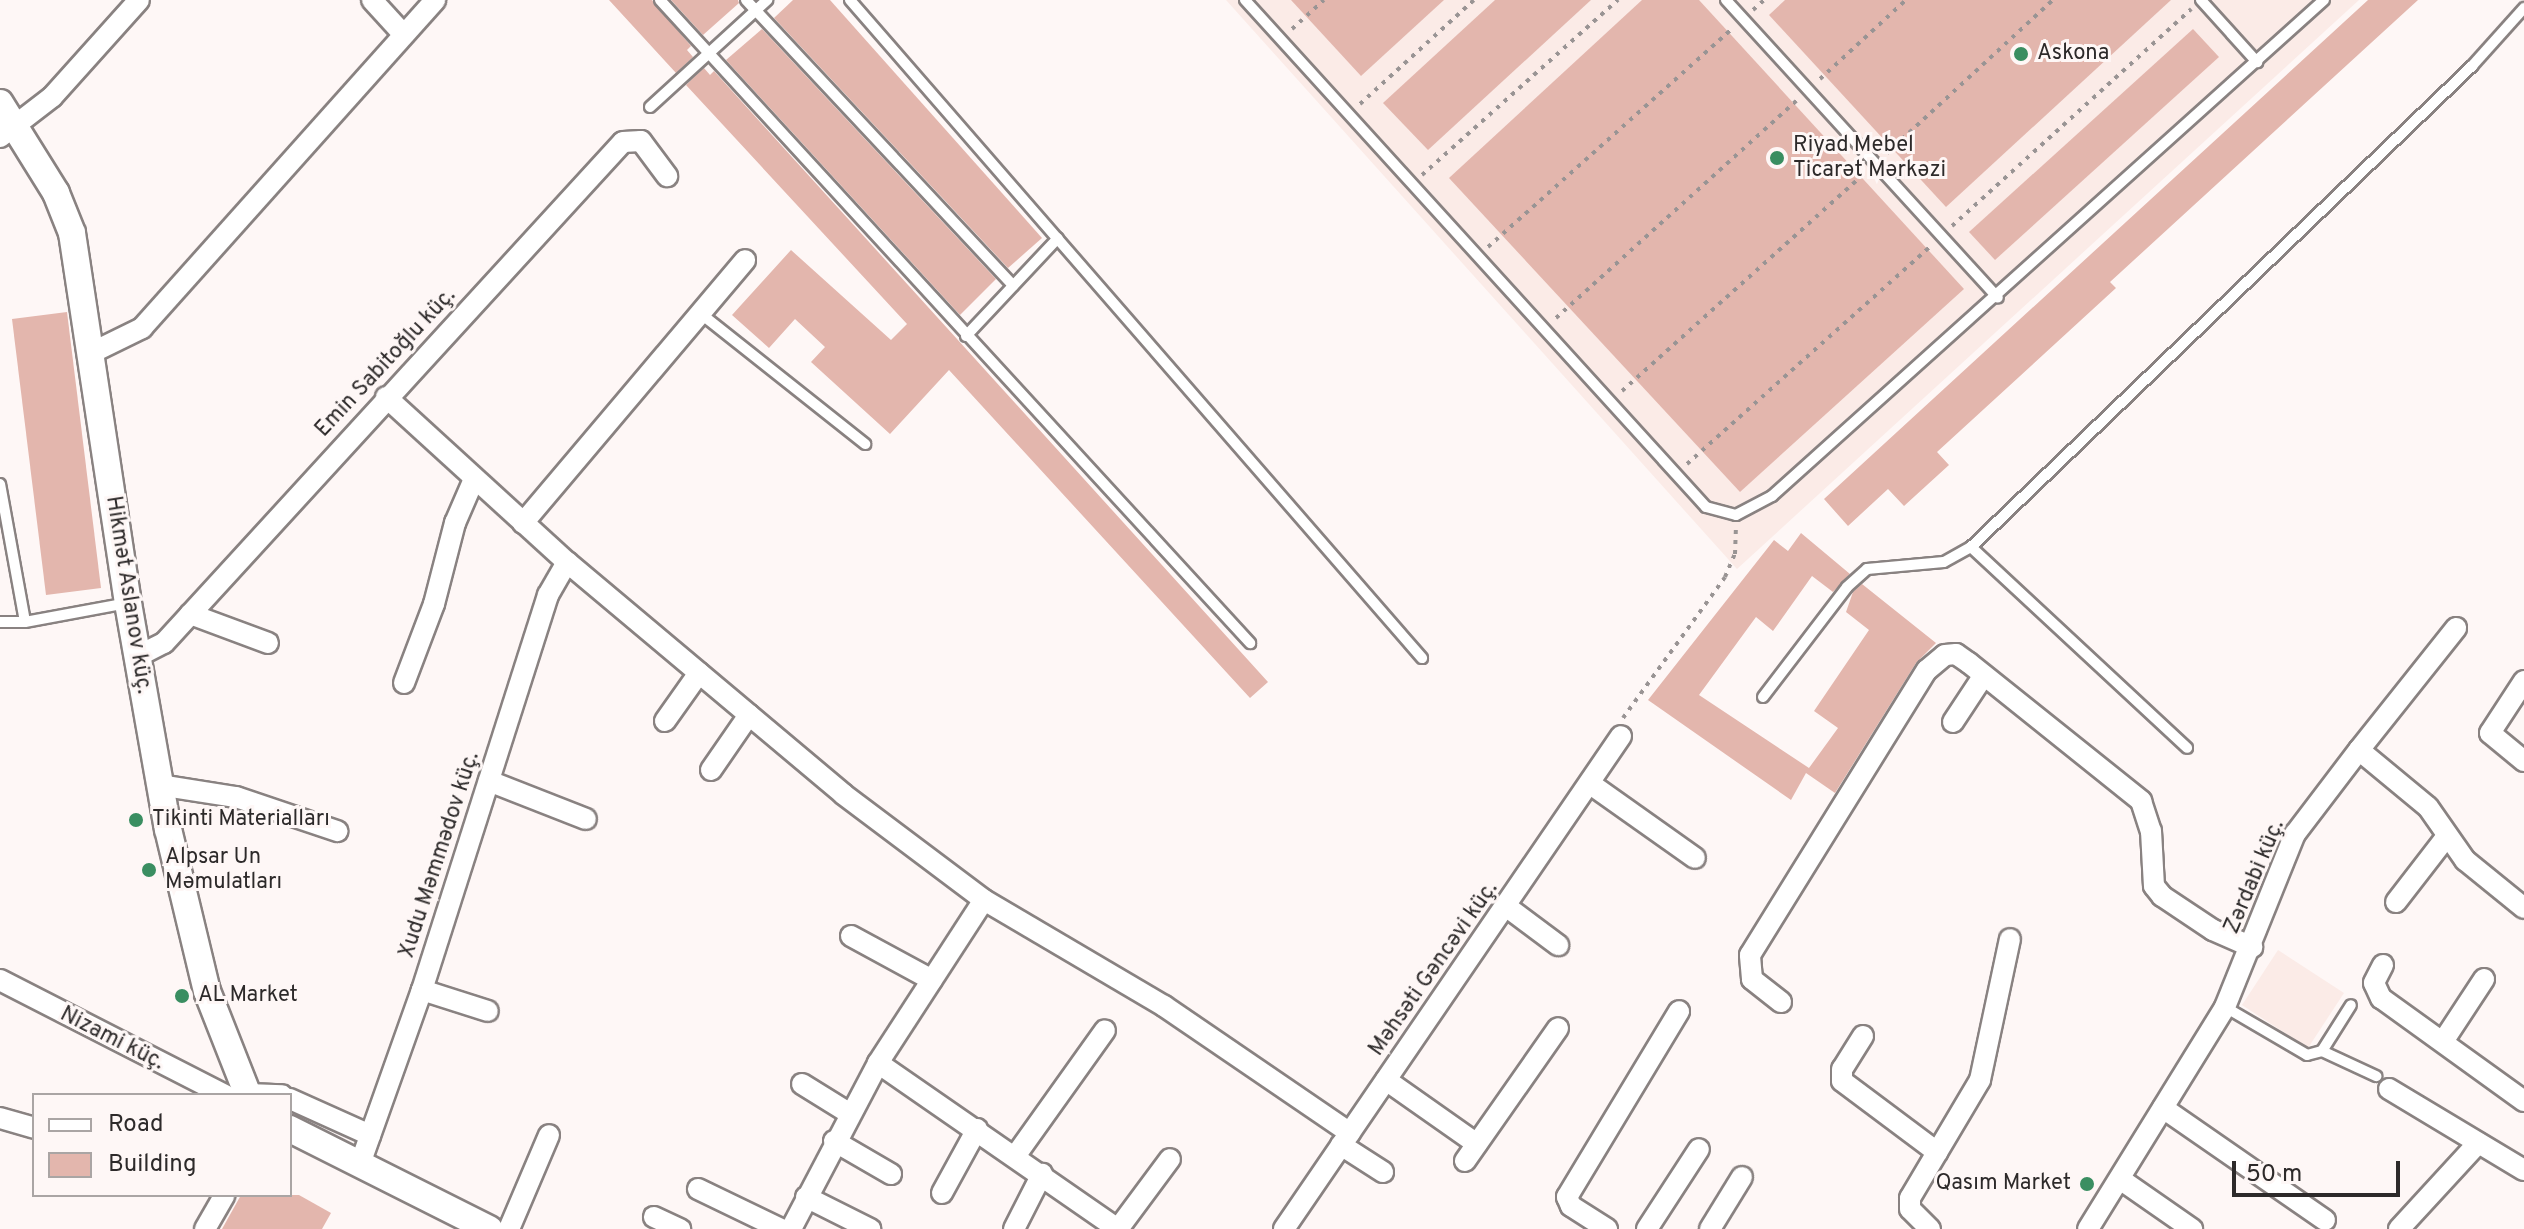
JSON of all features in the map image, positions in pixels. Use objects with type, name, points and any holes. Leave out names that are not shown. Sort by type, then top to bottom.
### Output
[{"type":"street","points":[[8,133],[52,97],[139,0]]},
{"type":"street","points":[[372,0],[404,35]]},
{"type":"street","points":[[93,352],[142,328],[435,0]]},
{"type":"street","name":"Hikmət Aslanov küç.","points":[[0,103],[8,133],[66,216],[93,352],[128,603],[159,785],[207,991],[239,1093]]},
{"type":"street","name":"Emin Sabitoğlu küç.","points":[[138,656],[164,643],[386,397],[623,142],[641,141],[667,176]]},
{"type":"street","points":[[523,523],[745,260]]},
{"type":"street","points":[[386,397],[567,562],[749,715],[984,900],[1164,1006],[1346,1139],[1383,1172]]},
{"type":"street","points":[[404,683],[434,604],[455,523],[474,479]]},
{"type":"street","name":"Xudu Məmmədov küç.","points":[[360,1164],[422,990],[548,595],[567,562]]},
{"type":"street","points":[[190,614],[268,643]]},
{"type":"street","name":"Zərdabi küç.","points":[[2088,1229],[2225,1007],[2252,947],[2295,834],[2456,628]]},
{"type":"street","points":[[1781,1002],[1748,970],[1765,925],[1935,660],[1956,654],[2141,801],[2151,831],[2154,886],[2162,896],[2213,930],[2252,947]]},
{"type":"street","points":[[665,721],[699,673]]},
{"type":"street","points":[[1953,722],[1984,675]]},
{"type":"street","points":[[2524,681],[2490,733],[2524,761]]},
{"type":"street","points":[[711,770],[749,715]]},
{"type":"street","name":"Məhsəti Gəncəvi küç.","points":[[1284,1229],[1592,785],[1621,736]]},
{"type":"street","points":[[2359,750],[2428,807],[2465,860],[2522,901]]},
{"type":"street","points":[[489,781],[586,819]]},
{"type":"street","points":[[159,785],[236,797],[337,831]]},
{"type":"street","points":[[1592,785],[1695,858]]},
{"type":"street","points":[[2396,902],[2447,836]]},
{"type":"street","points":[[791,1229],[834,1141],[878,1063],[984,900]]},
{"type":"street","points":[[1507,907],[1558,945]]},
{"type":"street","points":[[851,936],[932,980]]},
{"type":"street","points":[[1930,1229],[1910,1209],[1910,1198],[1980,1080],[2010,939]]},
{"type":"street","points":[[2383,965],[2375,991],[2522,1094]]},
{"type":"street","points":[[2444,1040],[2484,979]]},
{"type":"street","name":"Nizami küç.","points":[[0,980],[236,1093]]},
{"type":"street","points":[[422,990],[488,1011]]},
{"type":"street","points":[[1607,1229],[1571,1206],[1567,1197],[1679,1011]]},
{"type":"street","points":[[1465,1161],[1558,1028]]},
{"type":"street","points":[[1016,1155],[1105,1030]]},
{"type":"street","points":[[1863,1036],[1842,1069],[1842,1081],[1937,1152]]},
{"type":"street","points":[[878,1063],[1016,1155],[1118,1229],[1170,1159]]},
{"type":"street","points":[[1386,1080],[1477,1144]]},
{"type":"street","points":[[2382,1082],[2524,1170]]},
{"type":"street","points":[[802,1084],[849,1113]]},
{"type":"street","points":[[292,1100],[370,1135]]},
{"type":"street","points":[[2163,1108],[2325,1220]]},
{"type":"street","points":[[0,1118],[32,1127]]},
{"type":"street","points":[[942,1193],[977,1129]]},
{"type":"street","points":[[292,1130],[489,1229]]},
{"type":"street","points":[[509,1229],[549,1135]]},
{"type":"street","points":[[834,1141],[891,1174]]},
{"type":"street","points":[[2399,1229],[2478,1143]]},
{"type":"street","points":[[1647,1229],[1699,1149]]},
{"type":"street","points":[[1014,1229],[1042,1174]]},
{"type":"street","points":[[1710,1229],[1742,1177]]},
{"type":"street","points":[[2120,1179],[2192,1229]]},
{"type":"street","points":[[698,1189],[781,1229]]},
{"type":"street","points":[[205,1229],[224,1197]]},
{"type":"street","points":[[806,1197],[870,1229]]},
{"type":"street","points":[[654,1217],[680,1229]]},
{"type":"lane","points":[[660,0],[1250,643]]},
{"type":"lane","points":[[746,0],[1013,285]]},
{"type":"lane","points":[[650,107],[767,0]]},
{"type":"lane","points":[[850,0],[1422,658]]},
{"type":"lane","points":[[1245,0],[1480,254],[1706,507],[1736,515],[1772,496],[1998,298],[2324,0]]},
{"type":"lane","points":[[1726,0],[1998,298]]},
{"type":"lane","points":[[2201,0],[2257,62]]},
{"type":"lane","points":[[1763,697],[1847,587],[1867,569],[1944,562],[1971,547],[2472,66],[2524,8]]},
{"type":"lane","points":[[966,336],[1058,238]]},
{"type":"lane","points":[[700,313],[865,444]]},
{"type":"lane","points":[[0,484],[25,622]]},
{"type":"lane","points":[[1971,547],[2187,748]]},
{"type":"lane","points":[[0,622],[25,622],[128,603]]},
{"type":"lane","points":[[2322,1051],[2351,1005]]},
{"type":"lane","points":[[2225,1007],[2307,1055],[2322,1051],[2382,1082]]},
{"type":"path","points":[[1281,39],[1324,0]]},
{"type":"path","points":[[1349,113],[1474,0]]},
{"type":"path","points":[[1414,182],[1618,0]]},
{"type":"path","points":[[1480,254],[1764,0]]},
{"type":"path","points":[[1545,327],[1906,0]]},
{"type":"path","points":[[1611,401],[1876,164],[2053,0]]},
{"type":"path","points":[[1621,736],[1624,714],[1725,577],[1735,554],[1736,515]]},
{"type":"shaded area","name":"Riyad Mebel Ticarət Mərkəzi","points":[[1226,0],[2359,0],[1737,569]]},
{"type":"shaded area","points":[[2278,950],[2344,993],[2308,1048],[2242,1005]]},
{"type":"building","points":[[609,0],[652,0],[691,46],[687,50],[693,57],[676,73]]},
{"type":"building","points":[[671,0],[738,0],[739,3],[703,35]]},
{"type":"building","points":[[793,0],[830,0],[1042,238],[1008,268],[774,18]]},
{"type":"building","points":[[1291,0],[1444,0],[1361,76]]},
{"type":"building","points":[[1495,0],[1591,0],[1428,150],[1383,103]]},
{"type":"building","points":[[1642,0],[1699,0],[1964,289],[1740,492],[1449,178]]},
{"type":"building","points":[[1785,0],[2171,0],[1946,207],[1769,15]]},
{"type":"building","points":[[2368,0],[2418,0],[2110,282],[2116,288],[1937,452],[1949,465],[1904,506],[1888,489],[1848,526],[1824,499]]},
{"type":"building","points":[[762,29],[996,279],[960,315],[726,60]]},
{"type":"building","points":[[2193,29],[2219,57],[1995,260],[1969,232]]},
{"type":"building","points":[[704,68],[710,75],[714,71],[1268,682],[1250,698],[949,370],[890,434],[811,362],[825,347],[795,319],[769,348],[732,315],[791,250],[891,340],[907,324],[686,85]]},
{"type":"building","points":[[67,312],[101,588],[46,595],[12,319]]},
{"type":"building","points":[[1801,533],[1850,574],[1833,592],[1812,576],[1773,631],[1756,617],[1699,695],[1809,768],[1838,728],[1814,711],[1869,630],[1846,612],[1853,592],[1862,584],[1936,643],[1916,663],[1835,793],[1806,773],[1791,800],[1648,700],[1774,540],[1788,551]]},
{"type":"building","points":[[299,1195],[331,1213],[322,1229],[222,1229],[240,1197]]},
{"type":"place","name":"Askona","points":[[2021,54]]},
{"type":"place","name":"Riyad Mebel Ticarət Mərkəzi","points":[[1777,158]]},
{"type":"place","name":"Tikinti Materialları","points":[[136,820]]},
{"type":"place","name":"Alpsar Un Məmulatları","points":[[149,870]]},
{"type":"place","name":"AL Market","points":[[182,996]]},
{"type":"place","name":"Qasım Market","points":[[2087,1184]]}]
